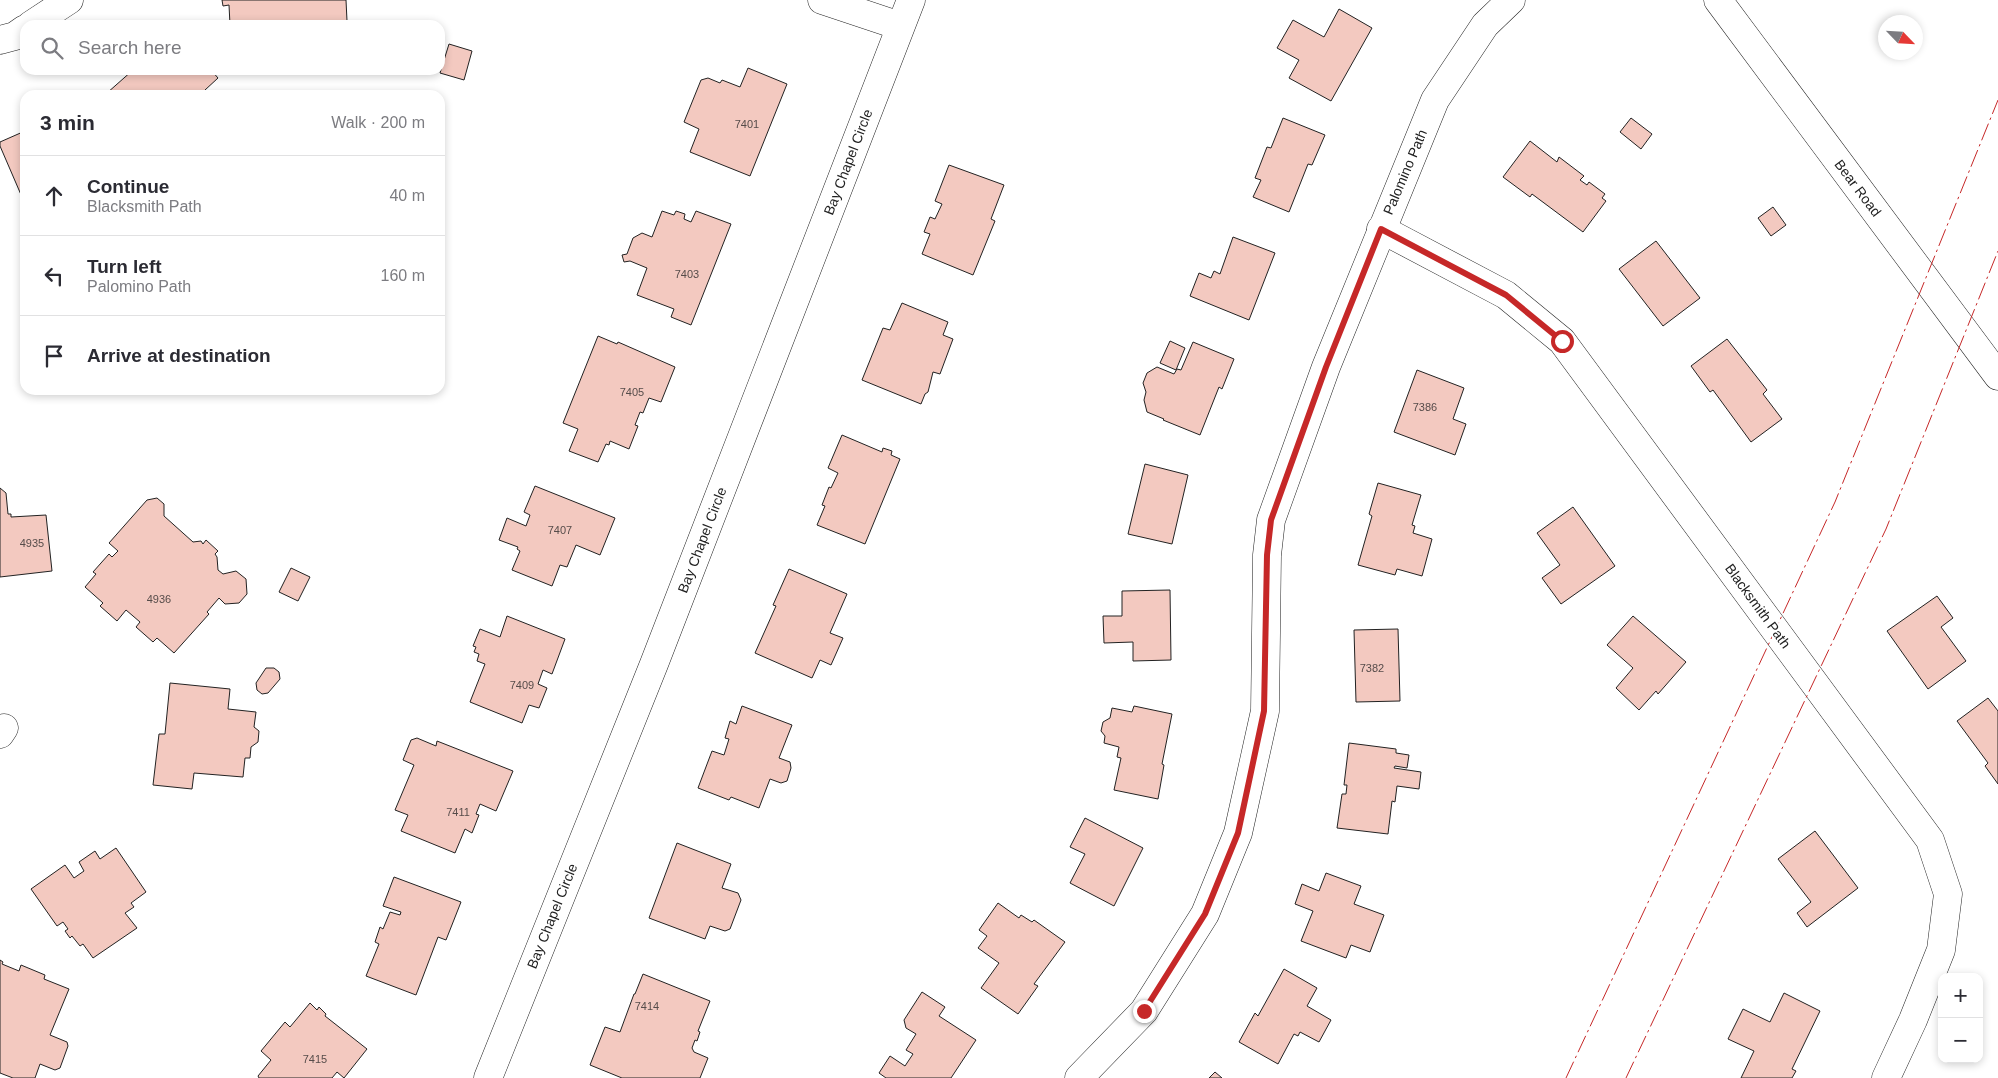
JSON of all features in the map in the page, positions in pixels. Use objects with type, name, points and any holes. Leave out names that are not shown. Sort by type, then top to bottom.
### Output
[{"type":"street","points":[[39,20],[69,0]]},
{"type":"street","points":[[822,0],[900,26]]},
{"type":"street","name":"Bay Chapel Circle","points":[[488,1078],[654,664],[911,0]]},
{"type":"street","name":"Palomino Path","points":[[1079,1078],[1144,1011],[1205,914],[1238,833],[1264,711],[1267,555],[1271,520],[1326,367],[1435,100],[1485,25],[1511,0]]},
{"type":"street","name":"Bear Road","points":[[1718,0],[1998,376]]},
{"type":"street","points":[[0,40],[15,36],[20,32]]},
{"type":"street","name":"Blacksmith Path","points":[[1381,229],[1506,295],[1562,341],[1930,840],[1948,894],[1941,950],[1913,1020],[1886,1078]]},
{"type":"building","points":[[222,0],[346,0],[347,20],[230,20],[229,5],[223,6]]},
{"type":"building","points":[[1339,9],[1372,28],[1331,101],[1289,78],[1299,60],[1277,48],[1293,20],[1324,37]]},
{"type":"building","points":[[449,44],[472,51],[464,80],[445,74],[445,57]]},
{"type":"building","points":[[748,68],[787,84],[750,176],[690,152],[699,129],[684,122],[701,80],[708,78],[720,83],[722,80],[740,87]]},
{"type":"building","points":[[127,75],[215,75],[218,78],[205,90],[110,90]]},
{"type":"building","points":[[1283,118],[1325,135],[1312,165],[1308,164],[1289,212],[1253,197],[1261,180],[1255,178],[1267,147],[1271,148]]},
{"type":"building","points":[[1631,118],[1652,134],[1641,149],[1620,132]]},
{"type":"building","points":[[20,133],[20,192],[0,146],[0,142]]},
{"type":"building","points":[[1530,141],[1557,162],[1559,157],[1584,176],[1580,180],[1587,185],[1589,182],[1605,194],[1602,198],[1606,201],[1583,232],[1532,194],[1530,197],[1503,177]]},
{"type":"building","points":[[949,165],[1004,185],[991,219],[995,221],[973,275],[922,254],[930,234],[924,232],[930,217],[935,219],[942,204],[935,201]]},
{"type":"building","points":[[1773,207],[1786,225],[1771,236],[1758,218]]},
{"type":"building","points":[[662,211],[674,215],[676,211],[685,214],[684,219],[691,222],[696,211],[731,224],[691,325],[671,317],[674,309],[637,295],[647,268],[630,261],[624,262],[622,255],[627,254],[633,238],[642,233],[652,237]]},
{"type":"building","points":[[1233,237],[1275,253],[1249,320],[1190,296],[1199,273],[1211,278],[1214,271],[1220,274]]},
{"type":"building","points":[[1656,241],[1700,298],[1663,326],[1619,269]]},
{"type":"building","points":[[902,303],[948,322],[943,335],[953,339],[940,374],[933,372],[928,392],[925,394],[921,404],[862,380],[883,328],[890,330]]},
{"type":"building","points":[[598,336],[617,344],[618,342],[675,367],[661,402],[649,398],[643,413],[640,412],[635,425],[638,426],[629,449],[610,441],[609,445],[606,444],[598,462],[569,451],[578,429],[563,423]]},
{"type":"building","points":[[1727,339],[1767,390],[1763,394],[1782,419],[1751,442],[1713,390],[1710,392],[1691,366]]},
{"type":"building","points":[[1170,341],[1185,348],[1176,370],[1160,363]]},
{"type":"building","points":[[1193,342],[1234,359],[1222,389],[1219,387],[1200,435],[1147,412],[1144,400],[1146,392],[1143,383],[1147,373],[1157,367],[1174,374],[1177,369],[1181,370]]},
{"type":"building","points":[[1417,370],[1464,388],[1453,419],[1466,424],[1455,455],[1394,432]]},
{"type":"building","points":[[842,435],[882,452],[883,448],[892,451],[891,455],[900,459],[865,544],[817,525],[825,506],[822,505],[829,487],[831,488],[838,473],[828,468]]},
{"type":"building","points":[[1145,464],[1188,475],[1172,544],[1128,534]]},
{"type":"building","points":[[1378,483],[1421,495],[1412,525],[1415,526],[1413,533],[1432,539],[1422,576],[1397,569],[1395,575],[1358,565],[1372,516],[1369,514]]},
{"type":"building","points":[[535,486],[615,518],[600,555],[576,545],[567,567],[560,565],[552,586],[512,570],[520,551],[517,549],[518,547],[499,540],[507,518],[526,526],[530,515],[524,512]]},
{"type":"building","points":[[0,488],[6,493],[8,514],[11,514],[11,517],[46,515],[52,571],[0,577]]},
{"type":"building","points":[[157,498],[164,504],[164,516],[193,542],[201,541],[203,544],[206,540],[218,551],[215,554],[218,570],[223,574],[236,571],[246,579],[247,594],[239,603],[225,604],[219,598],[207,612],[209,614],[174,653],[157,638],[153,642],[136,627],[140,622],[126,610],[117,621],[100,606],[103,603],[85,587],[96,574],[93,572],[109,554],[112,557],[118,551],[109,543],[147,500]]},
{"type":"building","points":[[1573,507],[1615,566],[1561,604],[1542,578],[1560,565],[1537,533]]},
{"type":"building","points":[[291,568],[310,577],[298,601],[279,592]]},
{"type":"building","points":[[789,569],[847,594],[830,633],[843,638],[831,665],[820,660],[812,678],[755,653],[776,606],[773,605]]},
{"type":"building","points":[[1170,590],[1171,660],[1133,661],[1133,642],[1104,643],[1103,616],[1122,616],[1122,591]]},
{"type":"building","points":[[1937,596],[1953,618],[1941,627],[1966,661],[1928,689],[1887,631]]},
{"type":"building","points":[[507,616],[565,639],[552,674],[543,670],[538,684],[547,688],[539,708],[529,705],[522,723],[470,702],[485,664],[477,661],[479,654],[474,652],[476,647],[473,646],[480,629],[500,637]]},
{"type":"building","points":[[1633,616],[1686,662],[1658,694],[1656,691],[1639,710],[1616,688],[1633,668],[1607,645]]},
{"type":"building","points":[[1398,629],[1400,701],[1356,702],[1354,630]]},
{"type":"building","points":[[266,668],[274,668],[279,672],[280,679],[268,693],[262,694],[257,690],[256,683]]},
{"type":"building","points":[[170,683],[230,689],[228,709],[256,712],[254,727],[259,731],[258,742],[251,747],[250,758],[245,758],[243,777],[194,773],[192,789],[153,785],[159,734],[165,734]]},
{"type":"building","points":[[1988,698],[1998,711],[1998,784],[1985,766],[1988,763],[1957,721]]},
{"type":"building","points":[[742,706],[792,725],[779,758],[790,762],[791,768],[787,781],[781,783],[770,779],[759,808],[731,797],[729,800],[698,788],[712,751],[724,755],[729,739],[725,738],[730,721],[736,724]]},
{"type":"building","points":[[1134,706],[1172,714],[1162,764],[1164,765],[1158,799],[1114,790],[1121,758],[1117,757],[1119,747],[1104,743],[1105,736],[1101,731],[1103,722],[1110,718],[1112,708],[1132,712]]},
{"type":"building","points":[[417,738],[436,746],[437,741],[513,771],[496,811],[480,804],[476,814],[479,815],[472,833],[465,829],[455,853],[401,831],[408,815],[395,810],[414,765],[403,760],[411,740]]},
{"type":"building","points":[[1349,743],[1396,749],[1396,753],[1409,755],[1407,768],[1395,766],[1394,768],[1421,772],[1419,789],[1397,786],[1395,802],[1392,801],[1388,834],[1337,828],[1342,794],[1346,794],[1347,785],[1344,785]]},
{"type":"building","points":[[1085,818],[1143,848],[1114,906],[1070,883],[1085,854],[1070,847]]},
{"type":"building","points":[[1815,831],[1858,888],[1807,927],[1797,913],[1811,902],[1778,859]]},
{"type":"building","points":[[677,843],[731,864],[722,888],[738,893],[741,900],[730,929],[725,931],[710,926],[705,939],[649,918]]},
{"type":"building","points":[[116,848],[146,892],[131,903],[134,907],[125,913],[137,928],[93,958],[83,944],[80,946],[72,936],[70,938],[65,931],[68,929],[63,922],[57,926],[31,889],[65,865],[74,878],[84,871],[79,862],[95,851],[100,859]]},
{"type":"building","points":[[1326,873],[1361,886],[1354,904],[1384,915],[1370,952],[1351,945],[1346,958],[1301,941],[1313,911],[1295,904],[1302,884],[1319,891]]},
{"type":"building","points":[[394,877],[461,902],[446,940],[438,937],[416,995],[366,976],[379,944],[375,942],[380,927],[383,929],[390,912],[400,915],[401,912],[383,906]]},
{"type":"building","points":[[998,903],[1019,918],[1021,915],[1032,922],[1034,920],[1065,942],[1034,984],[1038,986],[1018,1014],[981,988],[999,963],[978,948],[987,936],[979,930]]},
{"type":"building","points":[[0,960],[3,962],[2,964],[19,971],[21,965],[45,975],[44,979],[69,989],[50,1035],[67,1042],[68,1046],[60,1068],[55,1070],[40,1064],[35,1078],[13,1078],[0,1073]]},
{"type":"building","points":[[1284,969],[1317,988],[1307,1006],[1331,1020],[1319,1042],[1300,1032],[1298,1036],[1294,1034],[1278,1064],[1239,1042],[1255,1013],[1258,1016]]},
{"type":"building","points":[[643,974],[710,1001],[698,1031],[700,1032],[697,1041],[695,1040],[692,1048],[694,1052],[708,1058],[700,1078],[622,1078],[590,1065],[605,1027],[620,1032]]},
{"type":"building","points":[[922,992],[945,1007],[939,1016],[976,1040],[951,1078],[886,1078],[879,1073],[890,1056],[905,1066],[913,1054],[906,1050],[916,1034],[906,1028],[904,1020]]},
{"type":"building","points":[[1784,993],[1820,1011],[1792,1069],[1796,1071],[1792,1078],[1741,1078],[1754,1051],[1728,1039],[1743,1009],[1770,1022]]},
{"type":"building","points":[[310,1003],[317,1010],[319,1007],[326,1014],[325,1016],[367,1049],[344,1078],[337,1072],[332,1078],[259,1078],[258,1076],[271,1060],[261,1051],[285,1022],[290,1027]]},
{"type":"building","points":[[1215,1072],[1222,1078],[1209,1078]]},
{"type":"power","points":[[1566,1078],[1835,502],[1998,100]]},
{"type":"power","points":[[1626,1078],[1886,529],[1998,251]]},
{"type":"route","points":[[1144,1011],[1205,914],[1238,833],[1264,711],[1267,555],[1271,520],[1326,367],[1381,229],[1506,295],[1562,341]]}]
